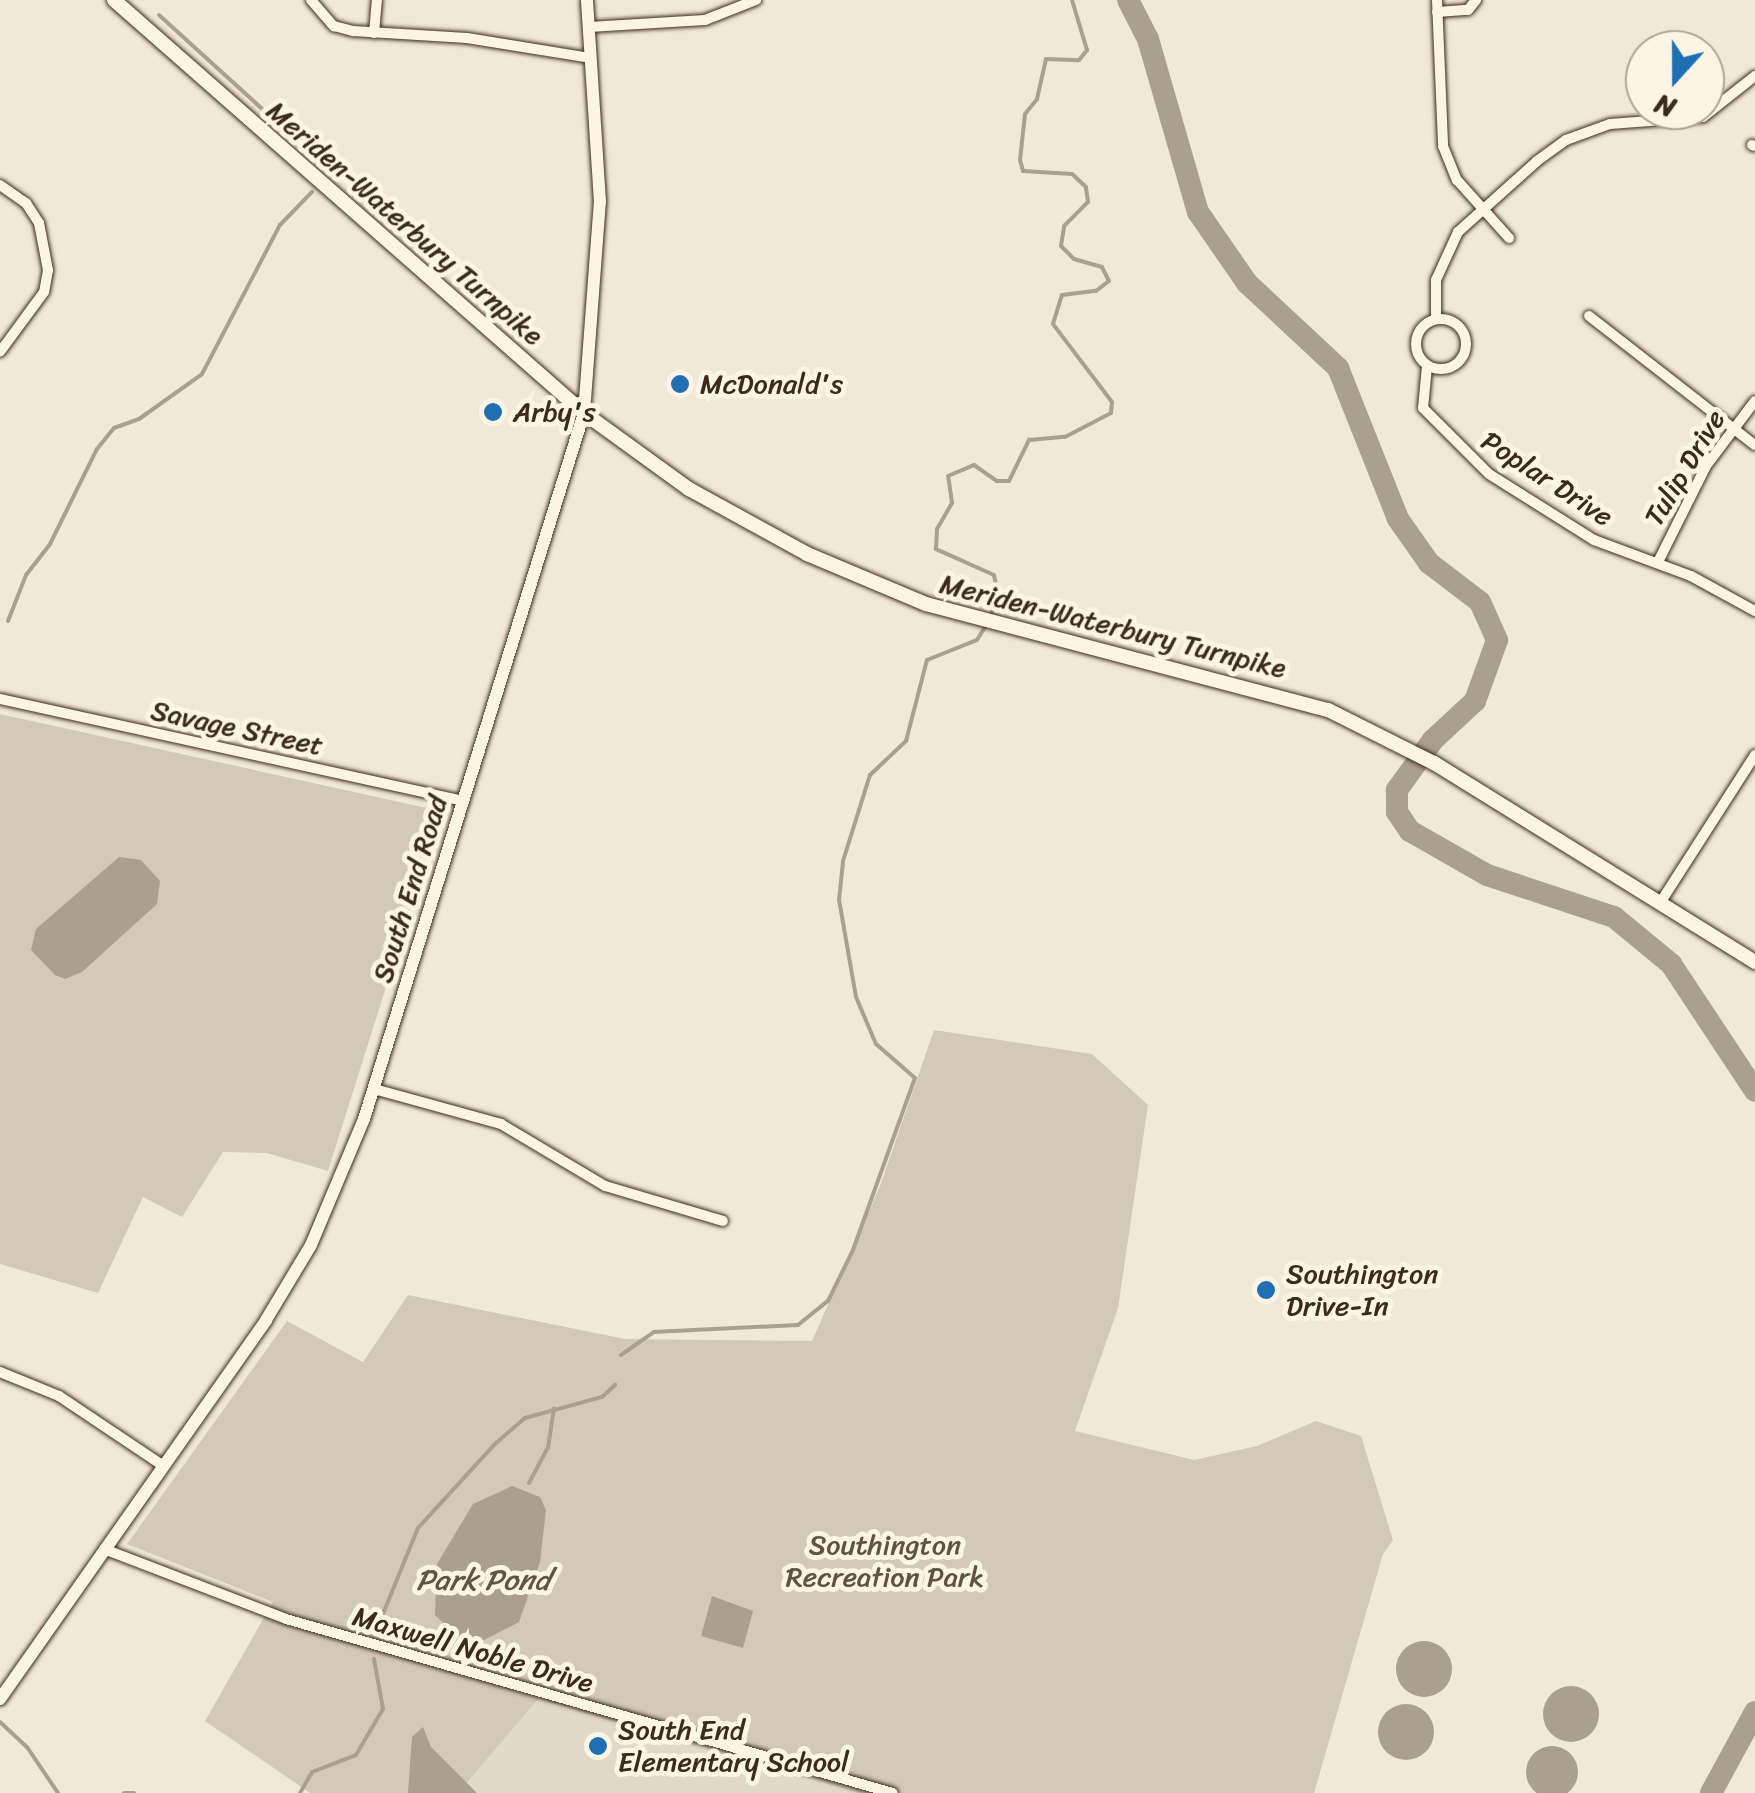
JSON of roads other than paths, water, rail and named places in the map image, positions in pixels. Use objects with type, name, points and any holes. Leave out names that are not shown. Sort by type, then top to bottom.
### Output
[{"type":"main road","name":"Meriden-Waterbury Turnpike","points":[[114,0],[584,413],[661,472],[773,537],[862,579],[996,626],[1265,689],[1409,749],[1755,962]]},
{"type":"street","points":[[311,0],[334,26],[374,33],[518,44],[591,58]]},
{"type":"street","points":[[374,33],[377,0]]},
{"type":"street","name":"South End Road","points":[[0,1699],[311,1245],[374,1089],[584,413],[600,202],[587,0]]},
{"type":"street","points":[[590,27],[705,20],[756,0]]},
{"type":"street","points":[[1476,0],[1468,10],[1437,6],[1443,146],[1457,180],[1510,238]]},
{"type":"street","points":[[1436,319],[1436,280],[1446,253],[1481,210],[1566,140],[1610,124],[1703,117],[1755,76]]},
{"type":"street","points":[[0,185],[39,223],[48,270],[44,292],[0,352]]},
{"type":"street","points":[[1589,316],[1755,445]]},
{"type":"street","points":[[1436,319],[1462,330],[1466,349],[1446,369],[1427,366],[1415,346],[1425,324],[1436,319]]},
{"type":"street","name":"Poplar Drive","points":[[1427,366],[1424,408],[1490,474],[1594,540],[1658,562],[1755,611]]},
{"type":"street","name":"Tulip Drive","points":[[1658,562],[1732,427],[1755,401]]},
{"type":"street","name":"Savage Street","points":[[0,699],[464,800]]},
{"type":"street","points":[[1660,902],[1755,755]]},
{"type":"street","points":[[374,1089],[500,1124],[605,1186],[722,1221]]},
{"type":"street","points":[[0,1372],[59,1396],[162,1465]]},
{"type":"street","name":"Maxwell Noble Drive","points":[[104,1550],[286,1619],[893,1793]]},
{"type":"water","points":[[119,857],[141,860],[160,881],[157,904],[82,972],[65,979],[55,975],[31,950],[36,929]]},
{"type":"water","name":"Park Pond","points":[[512,1486],[540,1497],[546,1510],[540,1562],[519,1622],[484,1640],[455,1634],[435,1615],[437,1564],[473,1504]]},
{"type":"water","points":[[712,1596],[753,1611],[743,1648],[701,1636]]},
{"type":"water","points":[[1424,1641],[1444,1649],[1452,1669],[1444,1689],[1424,1697],[1404,1689],[1396,1669],[1404,1649]]},
{"type":"water","points":[[1571,1686],[1591,1694],[1599,1714],[1591,1734],[1571,1742],[1551,1734],[1543,1714],[1551,1694]]},
{"type":"water","points":[[1406,1704],[1426,1712],[1434,1732],[1426,1752],[1406,1760],[1386,1752],[1378,1732],[1386,1712]]},
{"type":"water","points":[[423,1727],[431,1747],[477,1793],[408,1793],[412,1737]]},
{"type":"water","points":[[1552,1746],[1571,1753],[1578,1772],[1571,1791],[1552,1798],[1533,1791],[1526,1772],[1533,1753]]},
{"type":"waterway","points":[[991,615],[998,593],[994,575],[936,549],[937,529],[952,503],[948,476],[974,465],[997,481],[1009,481],[1029,440],[1065,437],[1111,413],[1112,402],[1053,324],[1062,295],[1096,291],[1109,281],[1102,267],[1074,259],[1061,246],[1064,226],[1088,202],[1086,187],[1072,174],[1023,171],[1020,160],[1025,114],[1037,99],[1046,59],[1079,60],[1087,50],[1072,0]]},
{"type":"waterway","points":[[1128,0],[1148,39],[1198,212],[1247,283],[1338,368],[1398,519],[1429,563],[1480,602],[1497,640],[1475,701],[1433,740],[1397,790],[1397,812],[1410,831],[1487,875],[1614,917],[1671,964],[1755,1091]]},
{"type":"waterway","points":[[159,15],[326,167]]},
{"type":"waterway","points":[[8,621],[26,575],[50,544],[97,449],[114,428],[139,419],[202,374],[280,225],[312,192]]},
{"type":"waterway","points":[[621,1355],[654,1332],[798,1325],[828,1301],[853,1250],[915,1078],[876,1044],[856,997],[839,900],[843,861],[870,775],[906,741],[927,660],[977,640],[987,624]]},
{"type":"waterway","points":[[378,1626],[418,1528],[495,1444],[525,1418],[602,1397],[615,1385]]},
{"type":"waterway","points":[[529,1483],[548,1448],[554,1408]]},
{"type":"waterway","points":[[300,1793],[312,1772],[356,1755],[383,1709],[374,1659]]},
{"type":"waterway","points":[[1711,1793],[1755,1712]]},
{"type":"waterway","points":[[0,1722],[27,1747],[58,1793]]},
{"type":"waterway","points":[[124,1793],[134,1793]]},
{"type":"place","name":"McDonald's","points":[[680,384]]},
{"type":"place","name":"Arby's","points":[[493,412]]},
{"type":"place","name":"Southington Drive-In","points":[[1266,1290]]},
{"type":"place","name":"South End Elementary School","points":[[598,1746]]},
{"type":"park label","name":"Southington Recreation Park","points":[[885,1561]]}]
